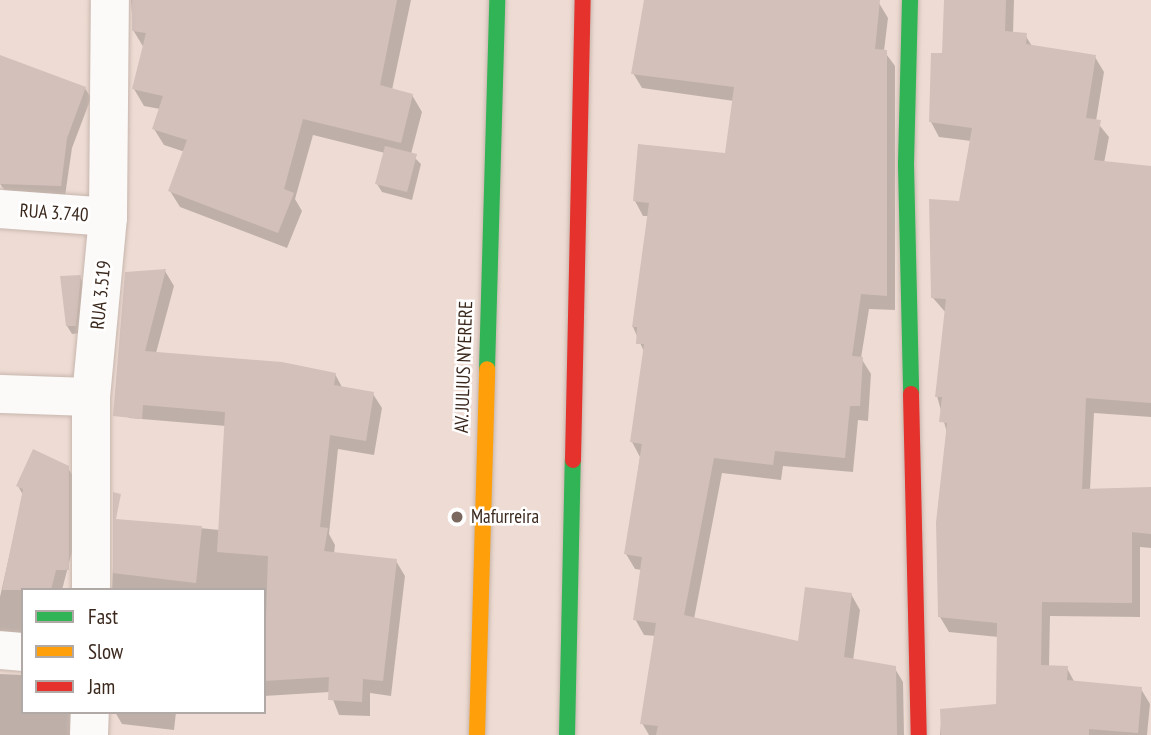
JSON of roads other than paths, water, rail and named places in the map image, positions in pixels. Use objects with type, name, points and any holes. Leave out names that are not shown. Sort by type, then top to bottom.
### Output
[{"type":"main road","name":"AV. JULIUS NYERERE","points":[[477,735],[497,0]]},
{"type":"main road","points":[[566,735],[583,0]]},
{"type":"main road","points":[[910,0],[906,165],[919,735]]},
{"type":"street","name":"RUA 3.519","points":[[91,588],[90,397],[108,217],[110,0]]},
{"type":"street","name":"RUA 3.740","points":[[0,209],[108,217]]},
{"type":"street","points":[[0,394],[90,397]]},
{"type":"street","points":[[0,650],[21,652]]},
{"type":"street","points":[[89,735],[90,714]]},
{"type":"place","name":"Mafurreira","points":[[457,517]]}]
